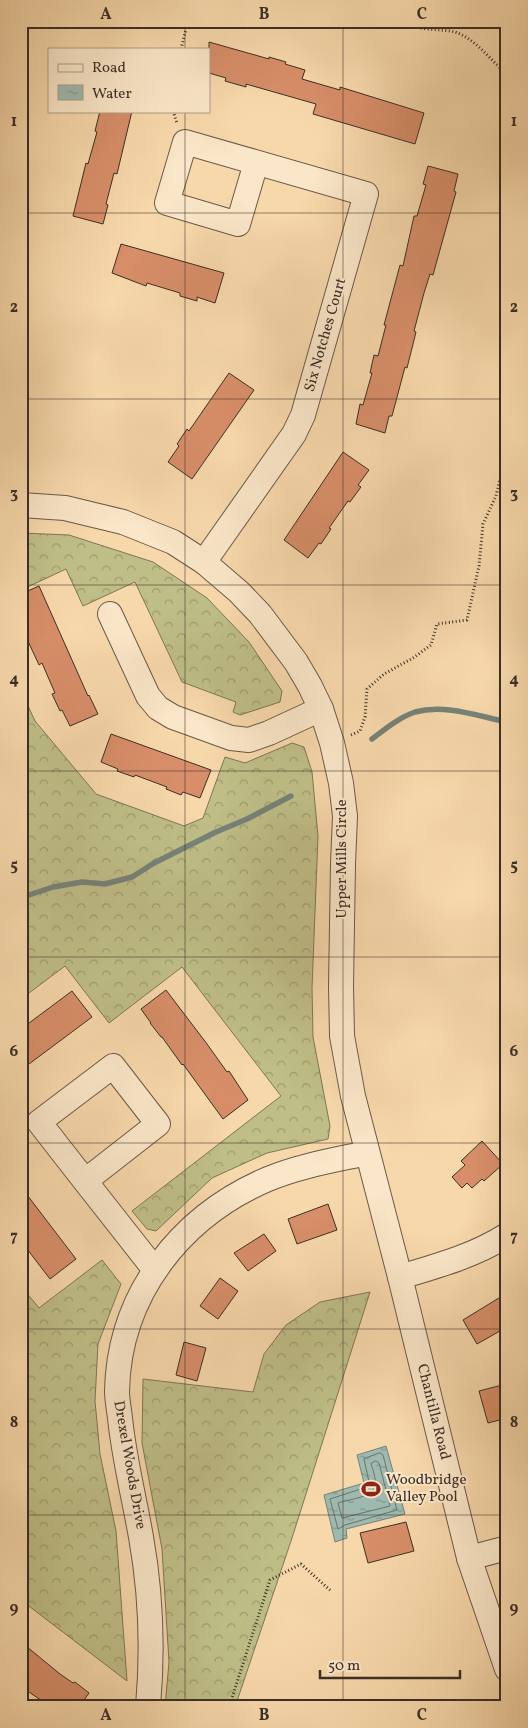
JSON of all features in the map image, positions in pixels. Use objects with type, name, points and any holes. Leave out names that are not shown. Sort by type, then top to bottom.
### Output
[{"type":"street","name":"Six Notches Court","points":[[204,562],[294,434],[303,415],[366,194],[256,162]]},
{"type":"street","name":"Upper Mills Circle","points":[[21,505],[65,508],[124,522],[173,542],[204,562],[239,592],[260,614],[296,662],[310,686],[321,710],[332,743],[341,783],[345,816],[342,864],[342,1036],[353,1096],[367,1152]]},
{"type":"street","points":[[110,614],[148,696],[158,708],[173,717],[231,738],[249,740],[321,710]]},
{"type":"street","points":[[85,1181],[158,1124],[113,1066],[40,1122],[85,1181],[155,1270]]},
{"type":"street","name":"Drexel Woods Drive","points":[[148,1707],[151,1630],[147,1583],[142,1538],[121,1434],[117,1392],[120,1361],[127,1329],[138,1299],[155,1270],[181,1238],[200,1220],[225,1202],[271,1178],[302,1168],[367,1152]]},
{"type":"street","name":"Chantilla Road","points":[[367,1152],[400,1277],[469,1558],[507,1669]]},
{"type":"street","points":[[400,1277],[469,1255],[507,1235]]},
{"type":"street","points":[[469,1558],[507,1548]]},
{"type":"path","points":[[181,48],[188,21]]},
{"type":"path","points":[[405,21],[411,26],[456,32],[478,46],[507,74]]},
{"type":"path","points":[[332,743],[360,731],[365,717],[367,689],[384,674],[431,645],[437,624],[467,620],[479,566],[483,524],[496,496],[500,479],[507,469]]},
{"type":"path","points":[[229,1707],[270,1580],[301,1564],[331,1591]]},
{"type":"green space","points":[[21,533],[69,535],[153,562],[207,598],[249,642],[282,691],[280,702],[240,715],[233,712],[236,702],[182,682],[135,582],[83,606],[66,569],[21,590]]},
{"type":"green space","points":[[21,691],[35,721],[96,794],[184,826],[203,818],[225,757],[245,763],[292,743],[304,747],[312,772],[318,836],[312,988],[313,1037],[330,1126],[328,1139],[267,1153],[212,1178],[156,1231],[147,1229],[132,1211],[281,1096],[182,967],[109,1023],[65,966],[21,999]]},
{"type":"green space","points":[[102,1260],[121,1284],[98,1344],[95,1401],[100,1454],[116,1531],[127,1681],[21,1600],[21,1286],[39,1308]]},
{"type":"green space","points":[[370,1292],[292,1538],[235,1707],[165,1707],[169,1662],[162,1549],[142,1443],[143,1379],[253,1392],[264,1354],[286,1325],[320,1302]]},
{"type":"water","name":"Woodbridge Valley Pool","points":[[386,1446],[405,1514],[346,1529],[347,1538],[335,1542],[324,1495],[364,1483],[357,1455]]},
{"type":"building","points":[[209,42],[286,62],[285,64],[305,70],[302,79],[340,90],[340,87],[424,113],[415,144],[313,114],[316,104],[246,84],[246,87],[225,81],[226,78],[210,73]]},
{"type":"building","points":[[100,112],[132,112],[117,174],[114,173],[106,204],[108,205],[103,224],[73,216],[86,163],[88,164],[97,132],[95,131]]},
{"type":"building","points":[[428,166],[458,174],[454,191],[456,192],[433,275],[430,274],[424,293],[407,368],[405,367],[392,416],[389,416],[385,433],[356,424],[360,404],[363,405],[372,373],[370,373],[374,355],[378,356],[386,325],[384,325],[400,265],[403,266],[414,216],[417,216],[426,185],[423,184]]},
{"type":"building","points":[[121,244],[224,273],[215,303],[197,297],[197,301],[180,296],[180,293],[147,283],[146,286],[112,273]]},
{"type":"building","points":[[229,373],[254,390],[192,479],[168,462],[179,446],[177,444],[187,429],[189,431]]},
{"type":"building","points":[[343,452],[369,470],[358,485],[361,487],[350,502],[348,501],[329,528],[331,529],[321,544],[319,543],[308,558],[284,540]]},
{"type":"building","points":[[39,586],[88,696],[98,714],[70,726],[52,694],[55,693],[42,663],[39,665],[21,626],[21,594]]},
{"type":"building","points":[[111,734],[211,770],[200,798],[183,792],[181,795],[166,789],[167,787],[135,775],[134,777],[117,771],[118,769],[101,762]]},
{"type":"building","points":[[166,990],[227,1072],[229,1071],[248,1100],[223,1119],[141,1009]]},
{"type":"building","points":[[72,991],[92,1017],[21,1070],[21,1029]]},
{"type":"building","points":[[482,1141],[503,1164],[484,1181],[482,1179],[472,1188],[467,1183],[462,1188],[452,1177],[465,1165],[461,1161]]},
{"type":"building","points":[[21,1187],[76,1259],[50,1279],[21,1241]]},
{"type":"building","points":[[328,1204],[337,1230],[297,1244],[288,1219]]},
{"type":"building","points":[[264,1234],[276,1251],[248,1271],[234,1253]]},
{"type":"building","points":[[220,1278],[238,1291],[218,1319],[200,1306]]},
{"type":"building","points":[[507,1293],[507,1327],[477,1344],[463,1320]]},
{"type":"building","points":[[184,1342],[206,1348],[197,1381],[176,1375]]},
{"type":"building","points":[[502,1385],[507,1386],[507,1418],[488,1423],[479,1391]]},
{"type":"building","points":[[406,1522],[414,1551],[368,1563],[360,1533]]},
{"type":"building","points":[[21,1642],[60,1674],[73,1683],[75,1682],[89,1693],[79,1707],[51,1707],[26,1690],[28,1688],[21,1683]]},
{"type":"waterway","points":[[372,739],[404,717],[426,710],[450,710],[507,722]]},
{"type":"waterway","points":[[21,895],[29,895],[53,887],[82,882],[105,884],[132,877],[154,863],[291,796]]},
{"type":"place","name":"Woodbridge Valley Pool","points":[[371,1489]]}]
